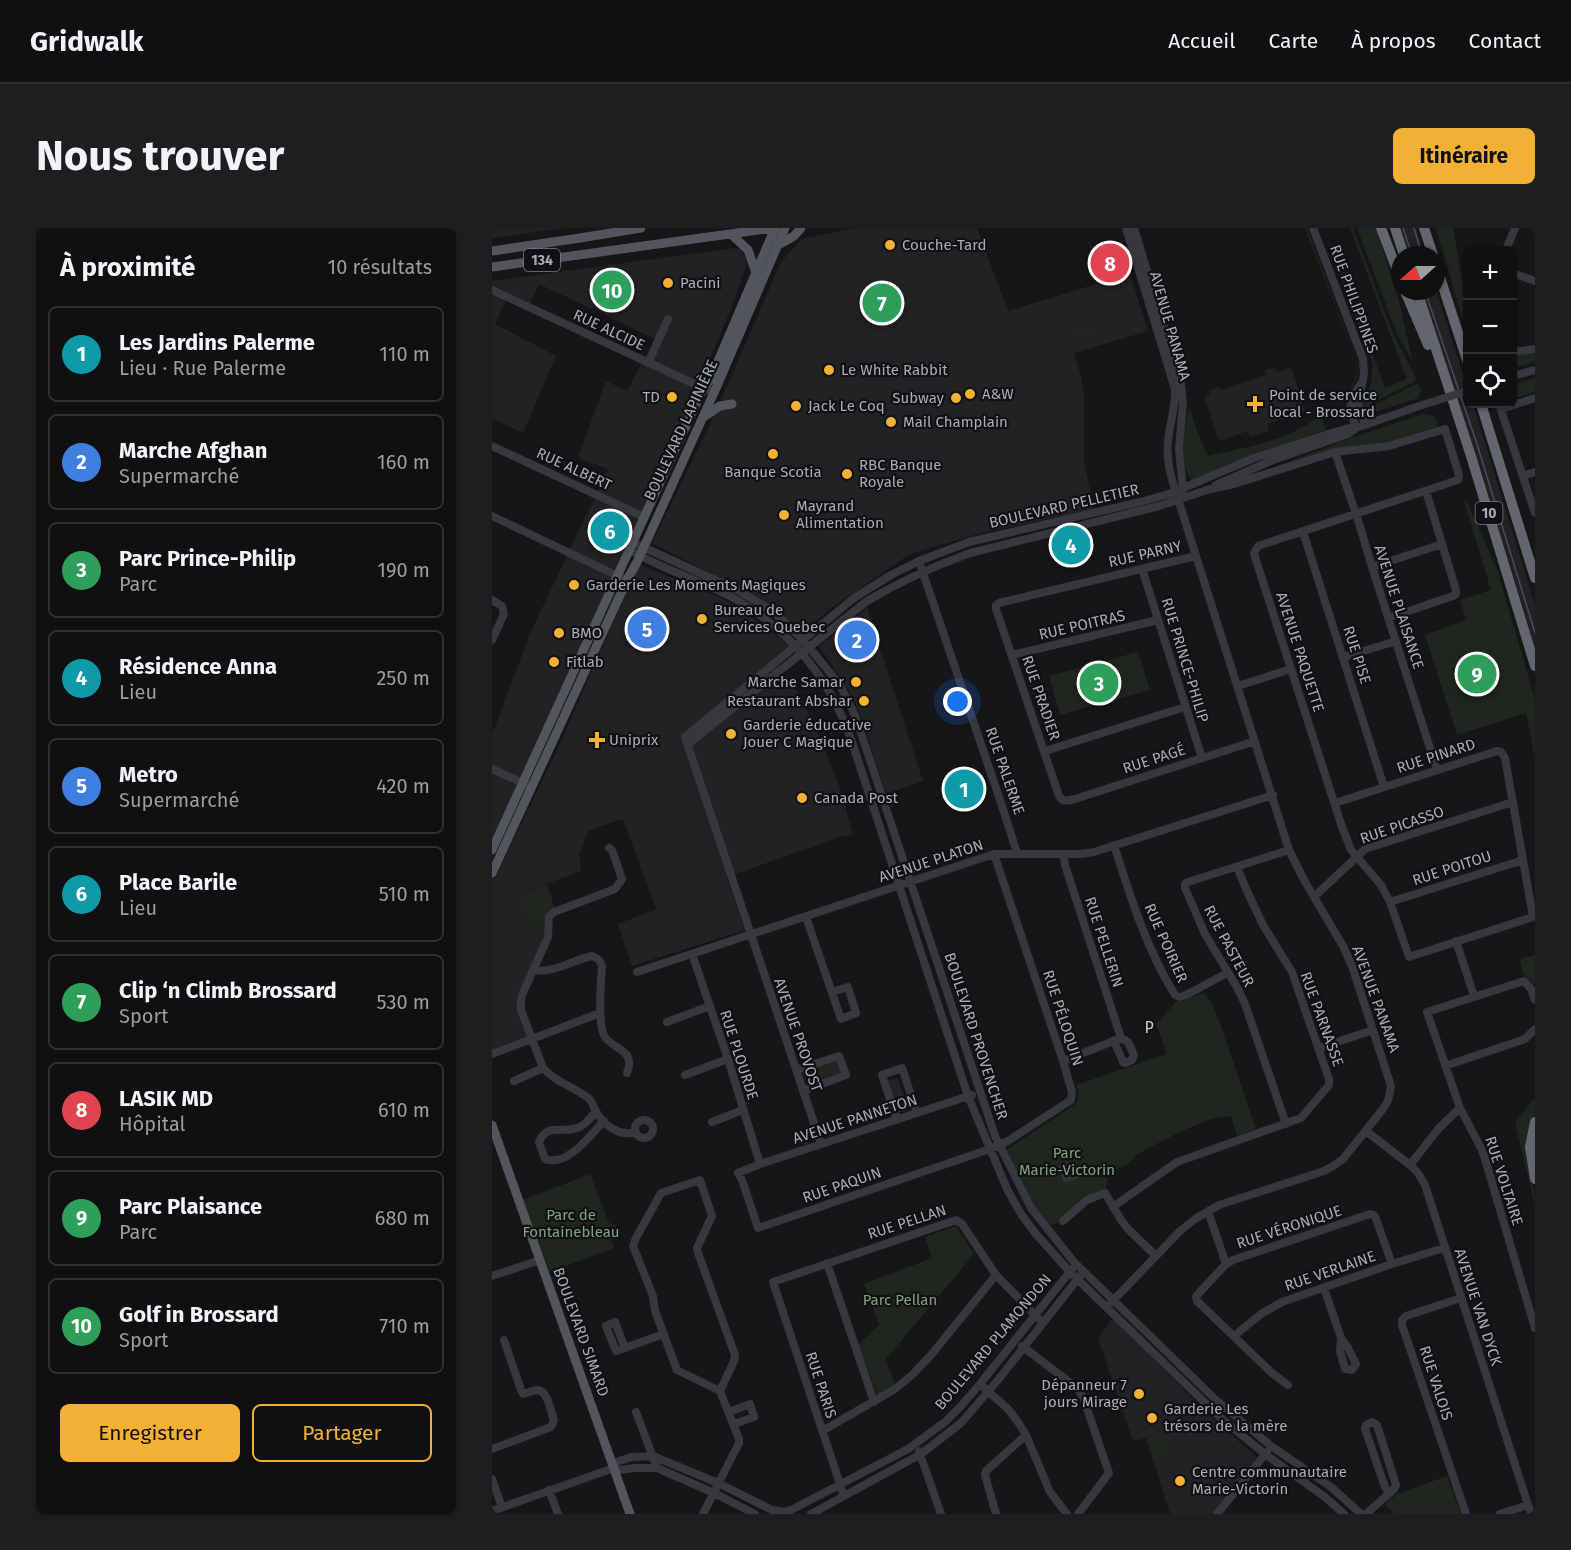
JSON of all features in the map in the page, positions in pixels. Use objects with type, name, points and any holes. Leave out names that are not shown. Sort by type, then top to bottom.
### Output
[{"type":"highway","points":[[1381,228],[1391,254]]},
{"type":"highway","points":[[1395,228],[1401,246]]},
{"type":"highway","points":[[1424,228],[1430,246]]},
{"type":"highway","points":[[1445,292],[1465,354]]},
{"type":"highway","points":[[1409,300],[1444,378]]},
{"type":"highway","name":"10","points":[[1419,300],[1474,467],[1535,666]]},
{"type":"highway","name":"10","points":[[1482,408],[1535,578]]},
{"type":"highway","points":[[1535,1122],[1530,1147],[1535,1179]]},
{"type":"main road","name":"134","points":[[492,251],[641,228]]},
{"type":"main road","name":"134","points":[[492,267],[774,228]]},
{"type":"main road","name":"BOULEVARD LAPINIÈRE","points":[[527,785],[558,704],[701,393],[710,380],[774,228]]},
{"type":"main road","name":"BOULEVARD LAPINIÈRE","points":[[527,785],[568,707],[642,552],[785,228]]},
{"type":"main road","points":[[778,245],[794,236],[801,228]]},
{"type":"main road","points":[[730,234],[748,250],[756,273]]},
{"type":"main road","points":[[703,417],[720,406],[732,404]]},
{"type":"main road","points":[[492,850],[527,785]]},
{"type":"main road","points":[[492,872],[527,785]]},
{"type":"main road","name":"BOULEVARD SIMARD","points":[[492,1125],[630,1514]]},
{"type":"street","name":"AVENUE PANAMA","points":[[1107,1307],[1188,1224],[1208,1211],[1219,1205],[1324,1171],[1343,1159],[1388,1101],[1391,1086],[1352,966],[1289,850],[1196,556],[1180,496],[1169,466],[1168,448],[1175,403],[1174,389],[1126,228]]},
{"type":"street","name":"AVENUE PANAMA","points":[[1134,228],[1181,383],[1183,403],[1179,449],[1180,496]]},
{"type":"street","name":"RUE PHILIPPINES","points":[[1313,228],[1363,359],[1363,380],[1358,404],[1365,424]]},
{"type":"street","points":[[1508,246],[1515,228]]},
{"type":"street","points":[[1517,275],[1535,281]]},
{"type":"street","name":"RUE ALCIDE","points":[[492,290],[714,393]]},
{"type":"street","points":[[648,363],[668,319]]},
{"type":"street","points":[[1517,351],[1535,349]]},
{"type":"street","points":[[1517,375],[1535,370]]},
{"type":"street","points":[[1356,428],[1350,404],[1353,394],[1363,380]]},
{"type":"street","name":"BOULEVARD PELLETIER","points":[[1201,492],[1273,460],[1348,434],[1365,424],[1463,392]]},
{"type":"street","points":[[1517,402],[1535,398]]},
{"type":"street","points":[[1501,408],[1535,513]]},
{"type":"street","name":"BOULEVARD PELLETIER","points":[[686,740],[802,653],[852,612],[896,584],[923,571],[970,553],[1117,517],[1180,496],[1254,458],[1338,430],[1356,428]]},
{"type":"street","name":"BOULEVARD PELLETIER","points":[[686,740],[854,598],[919,561],[969,542],[1140,502],[1201,492],[1335,452],[1389,446],[1445,429],[1459,475],[1458,480]]},
{"type":"street","name":"RUE ALBERT","points":[[492,446],[644,517]]},
{"type":"street","name":"AVENUE PLAISANCE","points":[[1335,452],[1437,770]]},
{"type":"street","points":[[1523,476],[1535,472]]},
{"type":"street","name":"AVENUE PAQUETTE","points":[[1408,957],[1390,902],[1381,885],[1348,844],[1254,554],[1258,546],[1458,480]]},
{"type":"street","points":[[1388,618],[1456,594],[1426,491]]},
{"type":"street","points":[[492,516],[627,580]]},
{"type":"street","name":"RUE PISE","points":[[1303,532],[1384,787]]},
{"type":"street","points":[[1372,567],[1442,544]]},
{"type":"street","name":"BOULEVARD PROVENCHER","points":[[630,546],[735,599],[771,622],[796,646],[826,684],[845,722],[968,1096],[1007,1189],[1021,1214],[1069,1271],[1210,1408],[1265,1455],[1325,1497],[1344,1514]]},
{"type":"street","name":"BOULEVARD PROVENCHER","points":[[642,552],[739,591],[775,613],[803,640],[840,685],[855,715],[999,1145],[1031,1208],[1045,1227],[1076,1264],[1217,1401],[1271,1446],[1331,1487],[1360,1514]]},
{"type":"street","name":"RUE PARNY","points":[[996,605],[1196,556]]},
{"type":"street","name":"RUE PALERME","points":[[919,561],[1017,854]]},
{"type":"street","name":"RUE PRINCE-PHILIP","points":[[1142,569],[1202,758]]},
{"type":"street","points":[[891,575],[896,584]]},
{"type":"street","points":[[492,600],[504,610],[492,640]]},
{"type":"street","name":"RUE PRADIER","points":[[996,605],[1062,800]]},
{"type":"street","name":"RUE POITRAS","points":[[1012,655],[1158,620]]},
{"type":"street","points":[[1344,657],[1396,641]]},
{"type":"street","points":[[1238,686],[1291,669]]},
{"type":"street","points":[[1045,752],[1185,707]]},
{"type":"street","name":"AVENUE PROVOST","points":[[686,740],[821,1144]]},
{"type":"street","name":"RUE PAGÉ","points":[[1062,800],[1075,799],[1255,741]]},
{"type":"street","name":"RUE PINARD","points":[[1335,803],[1497,751],[1502,752],[1505,758],[1533,917],[1408,957]]},
{"type":"street","points":[[492,769],[527,785]]},
{"type":"street","name":"AVENUE PLATON","points":[[637,972],[994,854],[1094,852],[1273,795]]},
{"type":"street","name":"RUE PICASSO","points":[[1314,897],[1365,849],[1513,802]]},
{"type":"street","name":"RUE POIRIER","points":[[1114,845],[1145,933],[1175,995],[1179,997],[1186,995],[1227,973]]},
{"type":"street","points":[[609,848],[612,850],[622,879],[615,889],[554,912],[549,917],[548,937],[520,1001],[521,1010],[543,1068],[553,1079],[591,1100],[604,1121],[620,1133],[629,1135],[636,1132]]},
{"type":"street","name":"RUE PASTEUR","points":[[1286,1124],[1245,1004],[1201,926],[1185,884],[1289,850]]},
{"type":"street","name":"RUE PÉLOQUIN","points":[[990,1149],[1008,1141],[1071,1101],[1072,1092],[994,854]]},
{"type":"street","name":"RUE PELLERIN","points":[[1063,854],[1118,1040],[1063,1061]]},
{"type":"street","name":"RUE POITOU","points":[[1390,902],[1523,860]]},
{"type":"street","name":"RUE PARNASSE","points":[[1114,1206],[1177,1162],[1301,1118],[1329,1085],[1319,1048],[1292,972],[1259,917],[1237,867]]},
{"type":"street","points":[[806,917],[832,992]]},
{"type":"street","points":[[1456,941],[1474,996],[1524,981],[1532,989],[1535,1000]]},
{"type":"street","name":"RUE PLOURDE","points":[[692,954],[728,1059],[760,1164]]},
{"type":"street","points":[[533,969],[551,970],[588,957],[596,957],[600,960],[602,966],[601,1029],[606,1039],[627,1054],[629,1066],[627,1073]]},
{"type":"street","name":"RUE VOLTAIRE","points":[[1474,996],[1427,1012],[1460,1108],[1481,1148],[1535,1328]]},
{"type":"street","points":[[667,1022],[710,1006]]},
{"type":"street","points":[[492,1054],[600,1013]]},
{"type":"street","points":[[1445,1066],[1525,1040],[1535,1029]]},
{"type":"street","points":[[1319,1048],[1373,1030]]},
{"type":"street","points":[[796,1070],[839,1056],[846,1075],[803,1091]]},
{"type":"street","points":[[685,1075],[728,1059]]},
{"type":"street","points":[[514,1081],[543,1068]]},
{"type":"street","points":[[897,1120],[882,1076],[902,1068],[917,1113]]},
{"type":"street","name":"AVENUE PANNETON","points":[[738,1173],[980,1091]]},
{"type":"street","points":[[1410,1165],[1439,1128],[1460,1108]]},
{"type":"street","points":[[712,1122],[743,1110]]},
{"type":"street","points":[[596,1111],[582,1126],[573,1130],[550,1130],[541,1136],[539,1142],[545,1159],[552,1161],[571,1155],[604,1121]]},
{"type":"street","name":"AVENUE VAN DYCK","points":[[1366,1131],[1410,1165],[1425,1185],[1531,1514]]},
{"type":"street","name":"RUE PAQUIN","points":[[738,1173],[758,1228],[990,1149]]},
{"type":"street","points":[[703,1514],[739,1443],[734,1424],[720,1391],[677,1370],[655,1311],[653,1296],[633,1246],[658,1197],[664,1192],[700,1180],[712,1216],[697,1248],[735,1355],[720,1391]]},
{"type":"street","points":[[1063,1221],[1087,1200],[1105,1193],[1128,1229],[1156,1256]]},
{"type":"street","points":[[1208,1211],[1226,1264]]},
{"type":"street","name":"RUE VÉRONIQUE","points":[[1288,1385],[1272,1373],[1197,1301],[1198,1294],[1226,1264],[1370,1214],[1376,1219],[1392,1264]]},
{"type":"street","name":"RUE PELLAN","points":[[773,1282],[957,1220],[996,1275],[1042,1323]]},
{"type":"street","name":"RUE VERLAINE","points":[[1233,1336],[1273,1306],[1444,1248]]},
{"type":"street","points":[[492,1276],[540,1260]]},
{"type":"street","points":[[826,1263],[874,1402]]},
{"type":"street","name":"BOULEVARD PLAMONDON","points":[[614,1468],[616,1462],[632,1457],[652,1456],[718,1483],[772,1510],[786,1512],[916,1444],[945,1422],[980,1384],[1076,1264]]},
{"type":"street","name":"BOULEVARD PLAMONDON","points":[[811,1514],[921,1454],[961,1423],[989,1392],[1084,1271]]},
{"type":"street","points":[[822,1431],[895,1389],[912,1375],[996,1275]]},
{"type":"street","name":"RUE PARIS","points":[[773,1282],[844,1496]]},
{"type":"street","points":[[1324,1288],[1341,1338]]},
{"type":"street","name":"RUE VALOIS","points":[[1461,1298],[1406,1316],[1402,1320],[1402,1325],[1466,1514]]},
{"type":"street","points":[[625,1347],[664,1334]]},
{"type":"street","points":[[492,1449],[550,1427],[554,1421],[545,1394],[541,1390],[523,1394],[504,1340]]},
{"type":"street","points":[[1014,1340],[1077,1388],[1083,1397],[1109,1473],[1078,1514]]},
{"type":"street","points":[[980,1384],[1008,1409],[1026,1435],[1050,1491],[1067,1514]]},
{"type":"street","points":[[1210,1408],[1217,1401]]},
{"type":"street","points":[[729,1412],[750,1404],[754,1417],[734,1424]]},
{"type":"street","points":[[636,1412],[657,1468]]},
{"type":"street","points":[[1366,1514],[1394,1489],[1396,1485],[1377,1425],[1372,1422],[1366,1425],[1365,1429],[1389,1493]]},
{"type":"street","points":[[996,1514],[985,1475],[986,1471],[1026,1435]]},
{"type":"street","points":[[916,1444],[938,1513]]},
{"type":"street","points":[[1217,1514],[1271,1446]]},
{"type":"street","points":[[492,1511],[614,1468],[620,1470],[657,1468],[755,1514]]},
{"type":"street","points":[[492,1479],[502,1508]]},
{"type":"street","points":[[549,1491],[558,1514]]},
{"type":"street","points":[[1500,1514],[1528,1505]]},
{"type":"shaded area","points":[[492,228],[566,228],[492,238]]},
{"type":"shaded area","points":[[855,228],[977,228],[1008,311],[1130,274],[1148,331],[1074,353],[1084,395],[1084,462],[1094,509],[985,532],[910,554],[830,609],[802,633],[779,612],[652,543],[713,418],[781,262],[801,239]]},
{"type":"shaded area","points":[[1401,228],[1416,228],[1422,246],[1407,246]]},
{"type":"shaded area","points":[[735,248],[742,250],[747,263],[731,309],[654,489],[492,843],[492,735],[529,636],[608,469],[578,458],[606,381],[627,391],[641,364],[649,367],[662,342],[539,284],[530,304],[492,285],[492,281]]},
{"type":"shaded area","points":[[492,295],[506,301],[495,324],[556,356],[523,433],[492,418]]},
{"type":"shaded area","points":[[1425,300],[1439,300],[1463,374],[1463,408],[1474,408],[1535,605],[1535,647],[1477,456]]},
{"type":"shaded area","name":"Point de service local - Brossard","points":[[1275,367],[1277,372],[1291,367],[1305,412],[1267,424],[1269,431],[1250,437],[1248,431],[1219,441],[1204,396],[1211,394],[1209,390],[1219,387],[1221,390],[1266,375],[1265,370]]},
{"type":"shaded area","points":[[639,564],[730,602],[793,648],[773,664],[794,686],[811,718],[841,791],[853,835],[843,836],[727,877],[745,930],[632,966],[618,924],[656,909],[623,819],[589,830],[579,853],[581,871],[517,895],[526,922],[536,919],[544,941],[518,998],[519,1012],[528,1037],[492,1050],[492,877],[495,878],[557,750]]},
{"type":"shaded area","points":[[867,608],[923,781],[886,794],[861,715],[848,689],[819,646]]},
{"type":"shaded area","points":[[1067,1162],[1072,1176],[1084,1172],[1085,1176],[1064,1183],[1058,1166]]},
{"type":"shaded area","points":[[1113,1318],[1209,1415],[1257,1457],[1214,1514],[1170,1514],[1146,1438],[1133,1441],[1098,1338]]},
{"type":"green space","points":[[1305,228],[1307,228],[1358,364],[1356,378],[1347,401],[1347,416],[1346,401],[1357,370],[1357,362]]},
{"type":"green space","points":[[1350,228],[1353,228],[1392,331],[1416,378],[1414,382],[1372,403],[1367,414],[1363,403],[1371,384],[1373,364],[1342,280],[1345,276],[1349,278],[1345,281],[1350,294],[1354,293],[1355,296],[1352,298],[1385,388],[1407,379]]},
{"type":"green space","points":[[1357,228],[1376,228],[1391,276],[1391,300],[1398,300],[1413,362],[1397,334]]},
{"type":"green space","points":[[1436,228],[1453,228],[1463,285],[1463,321],[1445,259],[1445,246],[1441,246]]},
{"type":"green space","points":[[1124,320],[1125,323],[1070,340],[1068,334]]},
{"type":"green space","points":[[1535,351],[1535,362],[1517,367],[1517,354]]},
{"type":"green space","points":[[1535,378],[1535,392],[1517,398],[1517,384]]},
{"type":"green space","points":[[1418,383],[1421,390],[1418,398],[1369,414],[1374,405]]},
{"type":"green space","points":[[1189,406],[1208,456],[1281,437],[1309,424],[1321,415],[1326,430],[1256,454],[1191,480],[1184,454],[1184,434]]},
{"type":"green space","points":[[1423,414],[1434,416],[1438,425],[1387,444],[1335,449],[1248,477],[1351,438]]},
{"type":"green space","points":[[1466,500],[1497,569],[1535,699],[1535,758],[1526,713],[1457,735],[1425,635],[1466,620],[1460,600],[1491,590],[1464,501]]},
{"type":"green space","points":[[1138,652],[1150,690],[1060,715],[1049,676]]},
{"type":"green space","points":[[547,884],[555,909],[544,941],[536,919],[526,922],[517,895]]},
{"type":"green space","points":[[1535,955],[1535,988],[1534,984],[1523,974],[1520,959]]},
{"type":"green space","name":"Parc Marie-Victorin","points":[[1204,993],[1211,1001],[1219,1020],[1256,1129],[1237,1136],[1231,1116],[1211,1119],[1184,1130],[1139,1153],[1125,1166],[1109,1172],[1105,1193],[1087,1200],[1063,1221],[1045,1227],[1005,1151],[1075,1104],[1079,1095],[1076,1085],[1167,1054],[1156,1024],[1176,1002]]},
{"type":"green space","points":[[838,1060],[841,1073],[807,1084],[802,1072]]},
{"type":"green space","points":[[898,1078],[908,1111],[897,1113],[887,1080]]},
{"type":"green space","points":[[1535,1097],[1535,1115],[1530,1124],[1526,1157],[1535,1205],[1515,1123]]},
{"type":"green space","name":"Parc de Fontainebleau","points":[[590,1174],[609,1223],[617,1226],[615,1231],[607,1229],[614,1248],[550,1272],[523,1200]]},
{"type":"green space","name":"Parc Pellan","points":[[956,1226],[974,1254],[886,1359],[895,1385],[878,1396],[858,1345],[879,1325],[864,1284],[932,1258],[925,1237]]},
{"type":"green space","points":[[1162,1433],[1169,1453],[1155,1458],[1147,1438]]},
{"type":"green space","points":[[1447,1476],[1461,1514],[1394,1514],[1385,1504],[1397,1494]]},
{"type":"tram line","points":[[1403,228],[1409,246]]},
{"type":"tram line","points":[[1414,228],[1419,246]]},
{"type":"tram line","points":[[1428,300],[1477,444],[1535,633]]},
{"type":"place","name":"Couche-Tard","points":[[890,245]]},
{"type":"place","name":"LASIK MD","points":[[1110,263]]},
{"type":"place","name":"Pacini","points":[[668,283]]},
{"type":"place","name":"Golf in Brossard","points":[[612,290]]},
{"type":"place","name":"Clip ‘n Climb Brossard","points":[[882,303]]},
{"type":"place","name":"Le White Rabbit","points":[[829,370]]},
{"type":"place","name":"A&W","points":[[970,394]]},
{"type":"place","name":"TD","points":[[672,397]]},
{"type":"place","name":"Subway","points":[[956,398]]},
{"type":"place","name":"Point de service local - Brossard","points":[[1255,404]]},
{"type":"place","name":"Jack Le Coq","points":[[796,406]]},
{"type":"place","name":"Mail Champlain","points":[[891,422]]},
{"type":"place","name":"Banque Scotia","points":[[773,454]]},
{"type":"place","name":"RBC Banque Royale","points":[[847,474]]},
{"type":"place","name":"Mayrand Alimentation","points":[[784,515]]},
{"type":"place","name":"Place Barile","points":[[610,531]]},
{"type":"place","name":"Résidence Anna","points":[[1071,545]]},
{"type":"place","name":"Garderie Les Moments Magiques","points":[[574,585]]},
{"type":"place","name":"Bureau de Services Quebec","points":[[702,619]]},
{"type":"place","name":"Metro","points":[[647,629]]},
{"type":"place","name":"BMO","points":[[559,633]]},
{"type":"place","name":"Marche Afghan","points":[[857,640]]},
{"type":"place","name":"Fitlab","points":[[554,662]]},
{"type":"place","name":"Parc Plaisance","points":[[1477,674]]},
{"type":"place","name":"Marche Samar","points":[[856,682]]},
{"type":"place","name":"Parc Prince-Philip","points":[[1099,683]]},
{"type":"place","name":"Restaurant Abshar","points":[[864,701]]},
{"type":"place","name":"Garderie éducative Jouer C Magique","points":[[731,734]]},
{"type":"place","name":"Uniprix","points":[[597,740]]},
{"type":"place","name":"Les Jardins Palerme","points":[[964,789]]},
{"type":"place","name":"Canada Post","points":[[802,798]]},
{"type":"place","name":"Dépanneur 7 jours Mirage","points":[[1139,1394]]},
{"type":"place","name":"Garderie Les trésors de la mère","points":[[1152,1418]]},
{"type":"place","name":"Centre communautaire Marie-Victorin","points":[[1180,1481]]},
{"type":"district","name":"P","points":[[1150,1027]]}]
